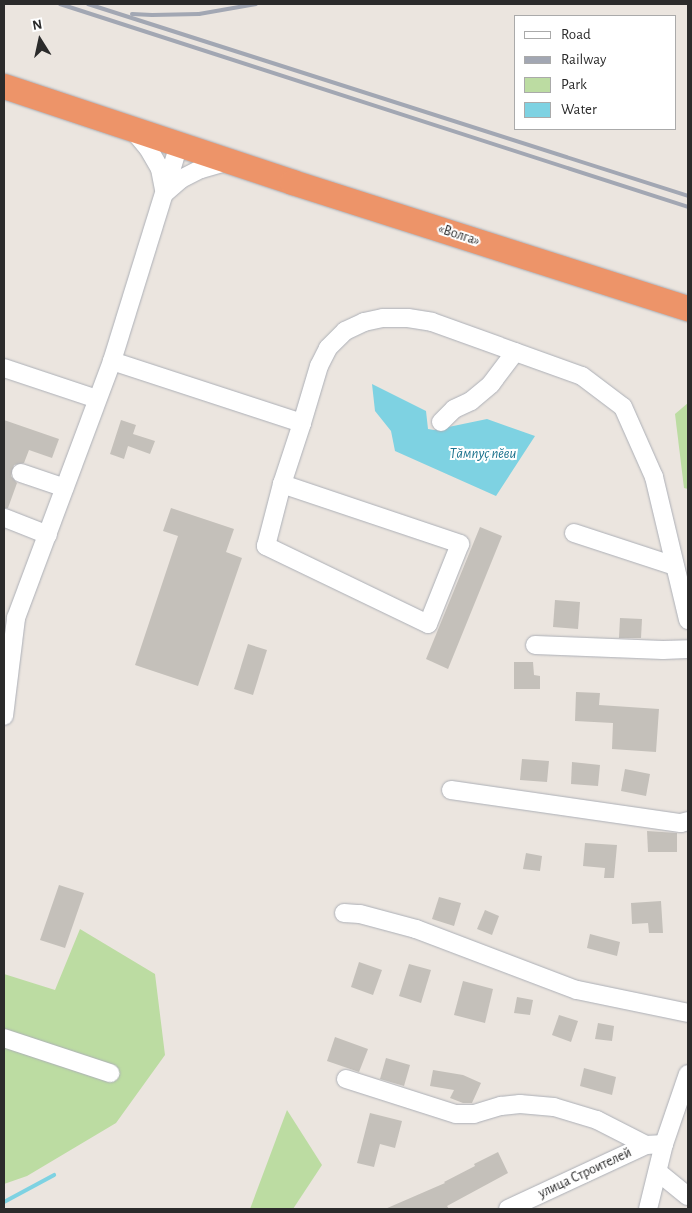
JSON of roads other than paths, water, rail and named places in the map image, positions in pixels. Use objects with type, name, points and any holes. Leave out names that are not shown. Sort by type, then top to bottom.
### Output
[{"type":"highway","name":"«Волга»","points":[[4,86],[230,161],[688,308]]},
{"type":"street","points":[[132,129],[148,148],[160,169],[165,193]]},
{"type":"street","points":[[4,716],[10,617],[48,535],[112,361],[179,144]]},
{"type":"street","points":[[165,193],[181,179],[201,169],[230,161]]},
{"type":"street","points":[[282,484],[460,544],[428,624],[266,546],[282,484],[319,366],[328,348],[345,331],[364,322],[384,318],[408,318],[432,322],[582,376],[623,407],[654,477],[675,566],[686,603],[688,620]]},
{"type":"street","points":[[441,422],[454,409],[471,401],[491,384],[515,352]]},
{"type":"street","points":[[112,361],[302,423]]},
{"type":"street","points":[[4,368],[97,399]]},
{"type":"street","points":[[20,473],[65,488]]},
{"type":"street","points":[[5,518],[48,535]]},
{"type":"street","points":[[574,533],[675,566]]},
{"type":"street","points":[[535,645],[663,650],[688,649]]},
{"type":"street","points":[[451,790],[681,824],[688,821]]},
{"type":"street","points":[[344,913],[360,914],[416,929],[577,990],[688,1013]]},
{"type":"street","points":[[4,1038],[110,1073]]},
{"type":"street","points":[[648,1209],[664,1144],[688,1074]]},
{"type":"street","points":[[346,1079],[456,1114],[474,1114],[501,1106],[520,1104],[554,1107],[597,1120],[646,1144]]},
{"type":"street","name":"улица Строителей","points":[[508,1209],[646,1144],[664,1144]]},
{"type":"street","points":[[658,1172],[688,1196]]},
{"type":"water","name":"Тӑмпуҫ пӗви","points":[[372,384],[426,411],[428,429],[434,430],[487,419],[535,436],[496,496],[395,451],[391,431],[375,411]]},
{"type":"waterway","points":[[4,1202],[54,1175]]},
{"type":"railway","points":[[60,4],[688,207]]},
{"type":"railway","points":[[88,4],[688,196]]},
{"type":"railway","points":[[132,14],[199,14],[256,4]]}]
